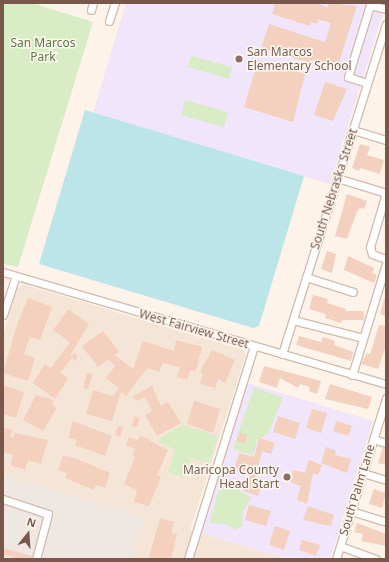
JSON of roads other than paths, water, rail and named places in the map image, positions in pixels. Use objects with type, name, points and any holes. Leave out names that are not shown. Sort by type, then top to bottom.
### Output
[{"type":"street","points":[[109,21],[115,3]]},
{"type":"street","points":[[367,83],[348,77],[370,5],[386,9]]},
{"type":"street","name":"South Nebraska Street","points":[[282,354],[386,24]]},
{"type":"street","points":[[353,130],[386,140]]},
{"type":"street","points":[[337,178],[386,193],[385,203],[370,247],[372,254],[386,259]]},
{"type":"street","points":[[352,375],[386,264]]},
{"type":"street","name":"West Fairview Street","points":[[3,272],[386,384]]},
{"type":"street","points":[[3,315],[15,276]]},
{"type":"street","points":[[306,277],[353,292]]},
{"type":"street","points":[[293,320],[363,338]]},
{"type":"street","points":[[188,559],[254,346]]},
{"type":"street","name":"South Palm Lane","points":[[336,559],[386,398]]},
{"type":"street","points":[[373,439],[386,443]]},
{"type":"street","points":[[363,473],[386,480]]},
{"type":"street","points":[[3,499],[48,514],[36,559]]},
{"type":"street","points":[[351,511],[386,522]]},
{"type":"street","points":[[340,546],[376,559]]},
{"type":"water","points":[[85,110],[304,176],[259,326],[253,328],[39,264]]},
{"type":"place","name":"San Marcos Elementary School","points":[[239,59]]},
{"type":"place","name":"Maricopa County Head Start","points":[[287,477]]},
{"type":"park label","name":"San Marcos Park","points":[[43,50]]}]
